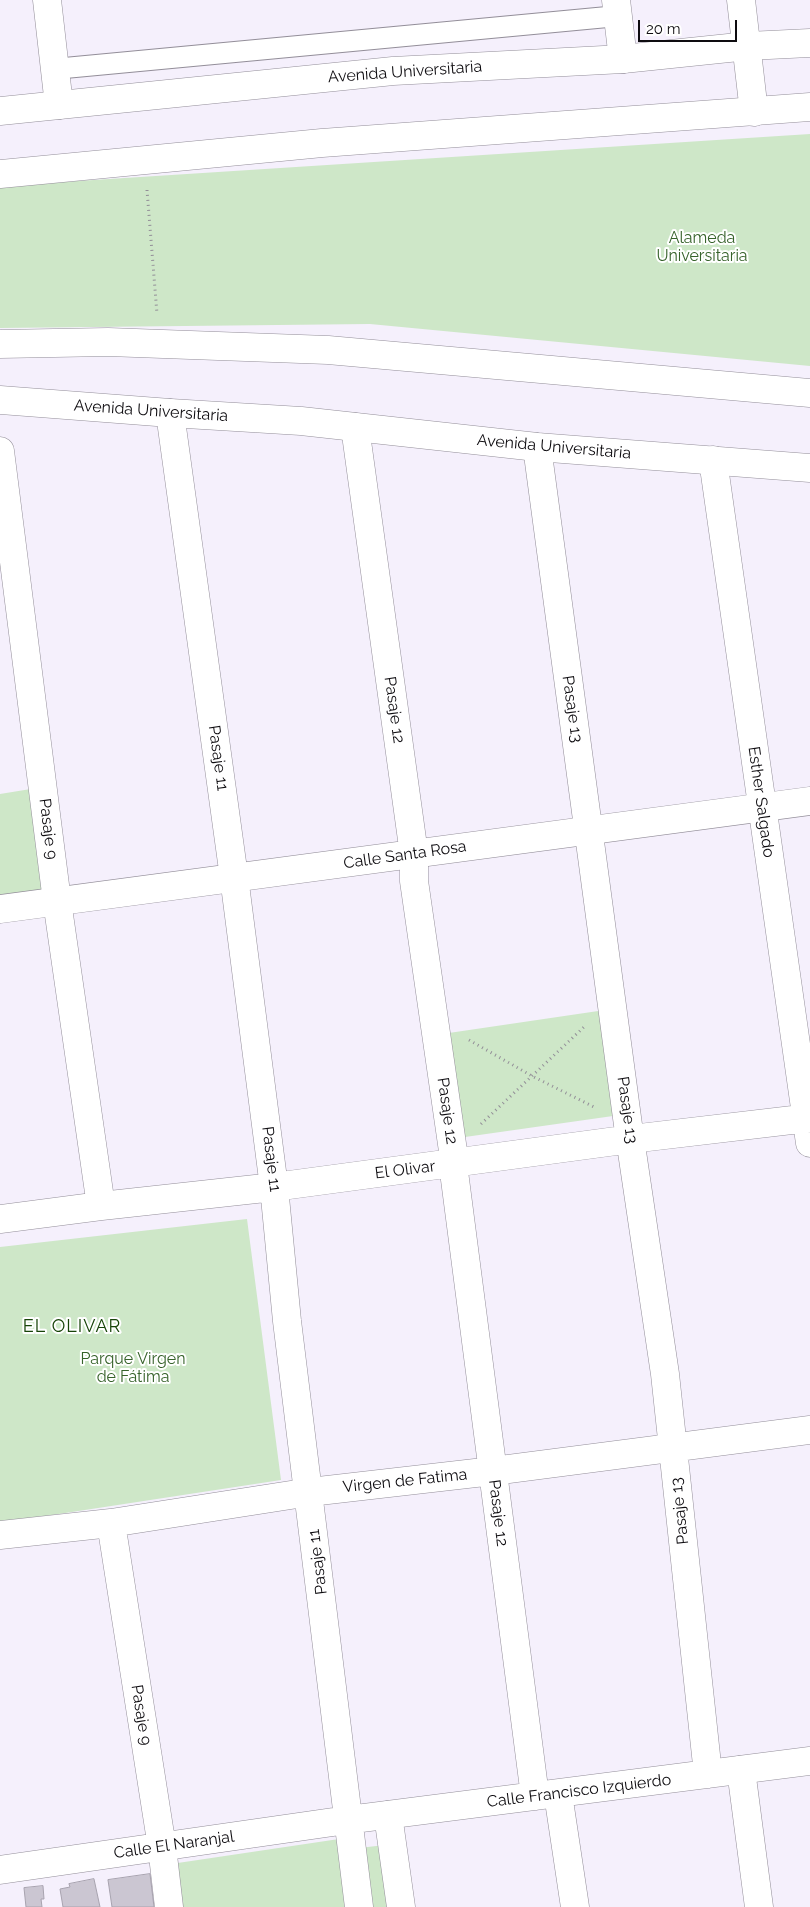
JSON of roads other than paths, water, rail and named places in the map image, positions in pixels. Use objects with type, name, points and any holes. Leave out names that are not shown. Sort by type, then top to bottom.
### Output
[{"type":"street","points":[[47,0],[59,105]]},
{"type":"street","points":[[742,0],[754,112]]},
{"type":"street","points":[[617,8],[623,59]]},
{"type":"street","name":"Avenida Universitaria","points":[[0,111],[393,72],[623,59],[748,46],[810,43]]},
{"type":"street","points":[[0,174],[322,143],[810,107]]},
{"type":"street","points":[[0,344],[108,342],[328,350],[810,392]]},
{"type":"street","name":"Avenida Universitaria","points":[[0,400],[302,421],[536,446],[810,468]]},
{"type":"street","name":"Pasaje 11","points":[[170,413],[234,878],[274,1187],[287,1321],[310,1492],[347,1820],[359,1907]]},
{"type":"street","name":"Pasaje 12","points":[[356,426],[414,854],[414,881],[453,1158],[493,1471],[546,1795],[575,1907]]},
{"type":"street","name":"Pasaje 13","points":[[536,446],[611,1001],[665,1374],[708,1774]]},
{"type":"street","name":"Pasaje 9","points":[[0,451],[57,901],[101,1206]]},
{"type":"street","name":"Esther Salgado","points":[[713,460],[809,1126]]},
{"type":"street","name":"Calle Santa Rosa","points":[[0,909],[810,801]]},
{"type":"street","name":"El Olivar","points":[[0,1219],[274,1187],[630,1132],[809,1126]]},
{"type":"street","name":"Virgen de Fatima","points":[[0,1535],[111,1522],[310,1492],[493,1471],[810,1430]]},
{"type":"street","name":"Pasaje 9","points":[[111,1522],[162,1847],[169,1907]]},
{"type":"street","name":"Calle Francisco Izquierdo","points":[[347,1820],[810,1761]]},
{"type":"street","points":[[741,1770],[760,1907]]},
{"type":"street","points":[[388,1815],[401,1907]]},
{"type":"street","name":"Calle El Naranjal","points":[[0,1870],[347,1820]]},
{"type":"lane","points":[[54,69],[617,8]]},
{"type":"district","name":"EL OLIVAR","points":[[72,1327]]},
{"type":"park label","name":"Alameda Universitaria","points":[[702,247]]},
{"type":"park label","name":"Parque Virgen de Fátima","points":[[133,1368]]}]
